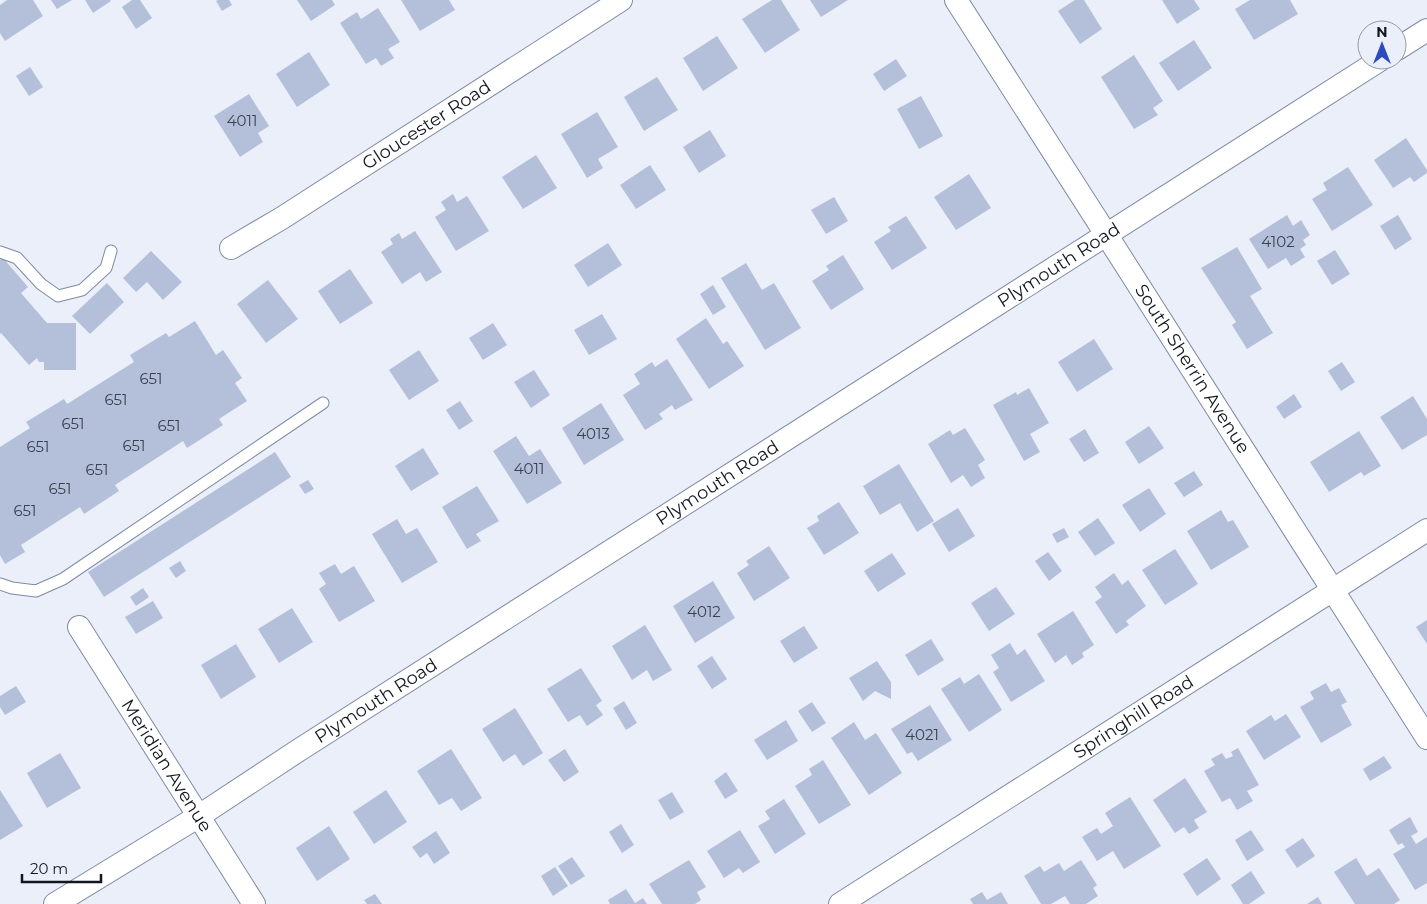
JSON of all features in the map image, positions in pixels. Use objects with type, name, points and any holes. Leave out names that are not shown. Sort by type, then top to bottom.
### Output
[{"type":"street","name":"Gloucester Road","points":[[231,248],[282,218],[622,0]]},
{"type":"street","name":"South Sherrin Avenue","points":[[956,0],[1334,589],[1427,738]]},
{"type":"street","points":[[1407,43],[1427,30]]},
{"type":"street","name":"Plymouth Road","points":[[55,904],[199,816],[324,734],[1364,70]]},
{"type":"street","name":"Springhill Road","points":[[840,904],[1427,530]]},
{"type":"street","name":"Meridian Avenue","points":[[80,627],[254,904]]},
{"type":"lane","points":[[0,252],[17,258],[40,284],[58,296],[82,290],[106,268],[112,250]]},
{"type":"lane","points":[[0,584],[12,588],[36,591],[62,579],[323,403]]},
{"type":"building","points":[[7,0],[33,0],[43,16],[5,41],[0,33],[0,5]]},
{"type":"building","points":[[51,0],[72,0],[57,9]]},
{"type":"building","points":[[85,0],[110,0],[111,1],[93,13]]},
{"type":"building","points":[[132,0],[140,0],[152,18],[136,29],[122,7]]},
{"type":"building","points":[[229,0],[232,5],[222,11],[216,1]]},
{"type":"building","points":[[297,0],[332,0],[335,5],[311,21]]},
{"type":"building","points":[[401,0],[449,0],[455,10],[420,31]]},
{"type":"building","points":[[772,0],[781,0],[800,30],[765,53],[742,19]]},
{"type":"building","points":[[810,0],[848,0],[821,17]]},
{"type":"building","points":[[1075,0],[1084,0],[1102,29],[1080,44],[1058,11]]},
{"type":"building","points":[[1162,0],[1194,0],[1200,9],[1177,24]]},
{"type":"building","points":[[1250,0],[1290,0],[1298,14],[1254,40],[1235,9]]},
{"type":"building","points":[[378,8],[400,42],[388,49],[394,58],[381,66],[376,58],[366,64],[340,23],[357,12],[361,19]]},
{"type":"building","points":[[717,36],[738,68],[703,91],[683,58]]},
{"type":"building","points":[[1194,40],[1212,68],[1178,91],[1159,63]]},
{"type":"building","points":[[309,52],[330,85],[297,107],[276,74]]},
{"type":"building","points":[[1134,55],[1163,101],[1153,108],[1158,115],[1134,129],[1101,77]]},
{"type":"building","points":[[896,59],[907,76],[884,91],[873,74]]},
{"type":"building","points":[[30,67],[43,87],[29,96],[16,76]]},
{"type":"building","points":[[657,77],[678,110],[644,131],[624,97]]},
{"type":"building","points":[[249,94],[269,126],[258,133],[263,142],[240,157],[214,116]]},
{"type":"building","points":[[921,96],[943,136],[919,149],[897,109]]},
{"type":"building","points":[[597,112],[618,147],[598,159],[603,168],[587,178],[561,134]]},
{"type":"building","points":[[710,130],[726,156],[699,173],[683,147]]},
{"type":"building","points":[[1406,138],[1427,170],[1427,173],[1414,182],[1410,177],[1393,188],[1374,160]]},
{"type":"building","points":[[536,155],[557,188],[523,209],[502,177]]},
{"type":"building","points":[[650,165],[666,190],[636,209],[620,185]]},
{"type":"building","points":[[1348,167],[1373,205],[1332,231],[1312,199],[1327,190],[1323,183]]},
{"type":"building","points":[[969,174],[991,208],[956,230],[934,197]]},
{"type":"building","points":[[453,194],[457,202],[467,196],[489,231],[456,251],[435,217],[446,210],[441,202]]},
{"type":"building","points":[[834,197],[848,221],[826,234],[811,210]]},
{"type":"building","points":[[1287,215],[1293,226],[1301,220],[1310,235],[1303,240],[1306,245],[1300,249],[1305,257],[1291,266],[1286,258],[1268,269],[1249,239]]},
{"type":"building","points":[[1398,215],[1412,239],[1395,250],[1380,226]]},
{"type":"building","points":[[906,216],[927,248],[892,270],[874,242],[891,231],[888,227]]},
{"type":"building","points":[[415,231],[442,272],[426,282],[420,272],[402,284],[381,252],[393,244],[390,239],[399,233],[402,239]]},
{"type":"building","points":[[608,243],[622,265],[588,287],[574,265]]},
{"type":"building","points":[[1237,247],[1262,289],[1250,296],[1273,333],[1247,349],[1232,325],[1236,322],[1201,268]]},
{"type":"building","points":[[1335,250],[1350,274],[1332,285],[1317,261]]},
{"type":"building","points":[[151,251],[182,282],[163,300],[147,282],[136,292],[123,278]]},
{"type":"building","points":[[843,255],[864,289],[831,310],[812,281],[829,270],[826,266]]},
{"type":"building","points":[[3,258],[28,287],[21,293],[47,323],[76,323],[76,370],[44,370],[44,362],[39,362],[37,358],[29,365],[0,334],[0,260]]},
{"type":"building","points":[[746,263],[762,290],[774,283],[801,328],[765,350],[721,278]]},
{"type":"building","points":[[350,269],[373,303],[340,324],[318,291]]},
{"type":"building","points":[[268,280],[298,319],[266,343],[237,304]]},
{"type":"building","points":[[107,283],[124,302],[90,334],[72,316]]},
{"type":"building","points":[[713,285],[726,307],[713,315],[700,294]]},
{"type":"building","points":[[602,314],[617,339],[589,355],[574,330]]},
{"type":"building","points":[[706,318],[723,344],[727,341],[744,366],[709,389],[676,339]]},
{"type":"building","points":[[195,321],[216,355],[223,350],[242,378],[235,383],[247,401],[219,419],[223,425],[187,448],[183,441],[115,485],[119,491],[84,514],[80,507],[21,545],[25,552],[5,564],[0,555],[0,447],[30,428],[26,422],[64,399],[67,404],[134,362],[130,355],[166,333],[169,337]]},
{"type":"building","points":[[493,323],[507,345],[483,360],[469,338]]},
{"type":"building","points":[[1094,339],[1113,369],[1077,392],[1058,362]]},
{"type":"building","points":[[419,350],[439,381],[409,400],[389,370]]},
{"type":"building","points":[[667,359],[693,400],[675,410],[672,405],[659,414],[663,419],[645,430],[623,395],[640,384],[634,374],[652,362],[655,367]]},
{"type":"building","points":[[1342,362],[1355,382],[1341,391],[1328,371]]},
{"type":"building","points":[[534,370],[550,395],[531,408],[514,382]]},
{"type":"building","points":[[1029,388],[1049,423],[1030,434],[1040,452],[1024,461],[993,405],[1016,392],[1017,395]]},
{"type":"building","points":[[1294,394],[1302,407],[1284,419],[1276,407]]},
{"type":"building","points":[[1413,396],[1427,419],[1427,435],[1402,450],[1380,417]]},
{"type":"building","points":[[460,401],[473,421],[459,430],[446,410]]},
{"type":"building","points":[[601,403],[624,440],[584,465],[562,428]]},
{"type":"building","points":[[1149,426],[1164,448],[1139,464],[1125,442]]},
{"type":"building","points":[[965,428],[985,460],[978,465],[985,478],[971,487],[963,475],[951,483],[928,444],[950,430],[953,435]]},
{"type":"building","points":[[1085,429],[1099,453],[1084,462],[1069,439]]},
{"type":"building","points":[[1359,431],[1381,466],[1364,476],[1361,472],[1329,492],[1310,462]]},
{"type":"building","points":[[516,436],[529,456],[540,449],[562,483],[527,504],[493,451]]},
{"type":"building","points":[[423,448],[439,474],[411,491],[395,466]]},
{"type":"building","points":[[275,452],[291,477],[104,597],[88,572]]},
{"type":"building","points":[[899,464],[934,521],[917,532],[900,503],[880,515],[863,486]]},
{"type":"building","points":[[1194,471],[1203,485],[1184,497],[1174,483]]},
{"type":"building","points":[[308,480],[314,489],[305,494],[299,485]]},
{"type":"building","points":[[477,486],[499,521],[476,534],[481,541],[467,549],[442,507]]},
{"type":"building","points":[[1149,488],[1166,514],[1140,532],[1122,505]]},
{"type":"building","points":[[839,502],[859,533],[824,555],[807,528],[819,521],[817,516]]},
{"type":"building","points":[[958,508],[975,536],[949,552],[932,524]]},
{"type":"building","points":[[1221,510],[1228,522],[1233,520],[1249,547],[1211,570],[1187,531]]},
{"type":"building","points":[[1098,518],[1115,543],[1095,556],[1078,532]]},
{"type":"building","points":[[397,519],[406,534],[417,528],[438,562],[402,583],[372,534]]},
{"type":"building","points":[[1064,528],[1069,537],[1057,543],[1052,534]]},
{"type":"building","points":[[769,546],[790,578],[754,601],[737,573],[749,565],[746,561]]},
{"type":"building","points":[[1175,549],[1198,584],[1165,605],[1142,570]]},
{"type":"building","points":[[1048,552],[1062,571],[1049,581],[1035,561]]},
{"type":"building","points":[[892,553],[906,574],[878,592],[864,571]]},
{"type":"building","points":[[180,561],[186,571],[176,578],[169,568]]},
{"type":"building","points":[[335,564],[341,574],[354,566],[375,601],[339,622],[319,589],[326,584],[319,573]]},
{"type":"building","points":[[1114,573],[1122,585],[1128,580],[1146,606],[1126,621],[1129,625],[1116,634],[1095,602],[1102,597],[1095,587]]},
{"type":"building","points":[[713,581],[735,618],[695,643],[673,606]]},
{"type":"building","points":[[996,587],[1015,614],[989,631],[971,603]]},
{"type":"building","points":[[143,588],[149,597],[136,606],[130,597]]},
{"type":"building","points":[[153,601],[163,618],[136,634],[125,617]]},
{"type":"building","points":[[292,608],[313,642],[279,663],[258,629]]},
{"type":"building","points":[[1073,611],[1094,645],[1082,653],[1084,657],[1072,665],[1066,655],[1055,663],[1037,634]]},
{"type":"building","points":[[1427,620],[1427,644],[1416,627]]},
{"type":"building","points":[[645,625],[672,670],[653,681],[647,670],[632,680],[612,646]]},
{"type":"building","points":[[804,626],[818,648],[794,663],[780,641]]},
{"type":"building","points":[[931,639],[944,660],[918,676],[905,655]]},
{"type":"building","points":[[1010,643],[1017,655],[1025,649],[1045,681],[1011,702],[993,672],[999,668],[991,655]]},
{"type":"building","points":[[236,644],[256,677],[221,699],[201,665]]},
{"type":"building","points":[[712,656],[727,679],[712,689],[697,666]]},
{"type":"building","points":[[877,661],[891,682],[891,699],[875,691],[863,701],[849,678]]},
{"type":"building","points":[[581,668],[602,701],[596,705],[603,715],[587,726],[580,715],[568,722],[547,689]]},
{"type":"building","points":[[979,674],[1002,710],[969,732],[941,689],[960,677],[964,684]]},
{"type":"building","points":[[1326,683],[1331,692],[1339,688],[1347,702],[1341,705],[1352,725],[1321,743],[1300,707],[1314,699],[1310,692]]},
{"type":"building","points":[[16,686],[26,702],[5,715],[0,707],[0,696]]},
{"type":"building","points":[[624,701],[637,723],[626,730],[613,708]]},
{"type":"building","points":[[812,702],[826,723],[812,732],[798,711]]},
{"type":"building","points":[[930,705],[952,740],[918,761],[912,752],[907,754],[891,729]]},
{"type":"building","points":[[515,708],[543,753],[523,766],[515,754],[503,762],[482,729]]},
{"type":"building","points":[[1286,714],[1301,737],[1264,760],[1246,731],[1271,715],[1275,721]]},
{"type":"building","points":[[786,720],[798,741],[767,760],[754,740]]},
{"type":"building","points":[[854,722],[865,740],[876,733],[902,773],[869,795],[831,738]]},
{"type":"building","points":[[1238,748],[1259,785],[1247,791],[1253,801],[1237,810],[1230,798],[1222,802],[1204,771],[1215,765],[1211,759],[1222,753],[1226,759],[1233,756],[1231,752]]},
{"type":"building","points":[[451,749],[482,798],[461,811],[452,798],[439,805],[417,771]]},
{"type":"building","points":[[565,749],[579,772],[564,782],[548,760]]},
{"type":"building","points":[[60,753],[81,788],[47,808],[27,773]]},
{"type":"building","points":[[1384,756],[1392,768],[1370,781],[1363,769]]},
{"type":"building","points":[[823,760],[851,805],[819,824],[795,786],[812,775],[809,769]]},
{"type":"building","points":[[726,772],[738,791],[725,799],[714,781]]},
{"type":"building","points":[[1185,778],[1207,812],[1194,820],[1199,828],[1189,834],[1184,827],[1175,833],[1153,800]]},
{"type":"building","points":[[0,790],[23,826],[0,840]]},
{"type":"building","points":[[386,790],[407,822],[374,844],[353,812]]},
{"type":"building","points":[[672,792],[684,812],[670,820],[658,800]]},
{"type":"building","points":[[1130,797],[1161,846],[1124,869],[1113,851],[1097,861],[1082,837],[1097,828],[1101,834],[1113,826],[1105,813]]},
{"type":"building","points":[[784,799],[806,834],[775,854],[758,826],[770,819],[765,811]]},
{"type":"building","points":[[1410,817],[1418,832],[1411,836],[1416,844],[1427,837],[1427,883],[1415,890],[1393,854],[1405,847],[1402,843],[1398,845],[1389,830]]},
{"type":"building","points":[[621,824],[634,845],[622,853],[609,832]]},
{"type":"building","points":[[329,826],[350,859],[317,881],[296,848]]},
{"type":"building","points":[[740,830],[760,862],[743,873],[739,868],[724,878],[707,851]]},
{"type":"building","points":[[1251,830],[1264,850],[1247,861],[1235,840]]},
{"type":"building","points":[[436,831],[450,853],[434,864],[427,853],[420,858],[412,847]]},
{"type":"building","points":[[1303,838],[1315,856],[1297,868],[1285,850]]},
{"type":"building","points":[[572,857],[585,876],[571,885],[558,866]]},
{"type":"building","points":[[1207,858],[1221,879],[1197,896],[1183,874]]},
{"type":"building","points":[[1356,858],[1367,876],[1379,868],[1400,900],[1394,904],[1355,904],[1334,872]]},
{"type":"building","points":[[689,860],[706,887],[697,892],[701,900],[695,904],[662,904],[649,884]]},
{"type":"building","points":[[1081,860],[1097,885],[1093,888],[1098,896],[1086,904],[1070,904],[1065,896],[1051,904],[1041,904],[1024,876],[1040,866],[1044,872],[1059,863],[1064,871]]},
{"type":"building","points":[[555,867],[568,886],[553,896],[541,876]]},
{"type":"building","points":[[1251,871],[1265,893],[1249,904],[1243,904],[1231,885]]},
{"type":"building","points":[[626,889],[635,903],[643,898],[647,904],[610,904],[608,900]]},
{"type":"building","points":[[982,892],[987,900],[1001,892],[1008,904],[973,904],[970,899]]},
{"type":"building","points":[[375,894],[382,904],[367,904],[364,900]]},
{"type":"building","points":[[1318,897],[1322,904],[1307,904]]}]
